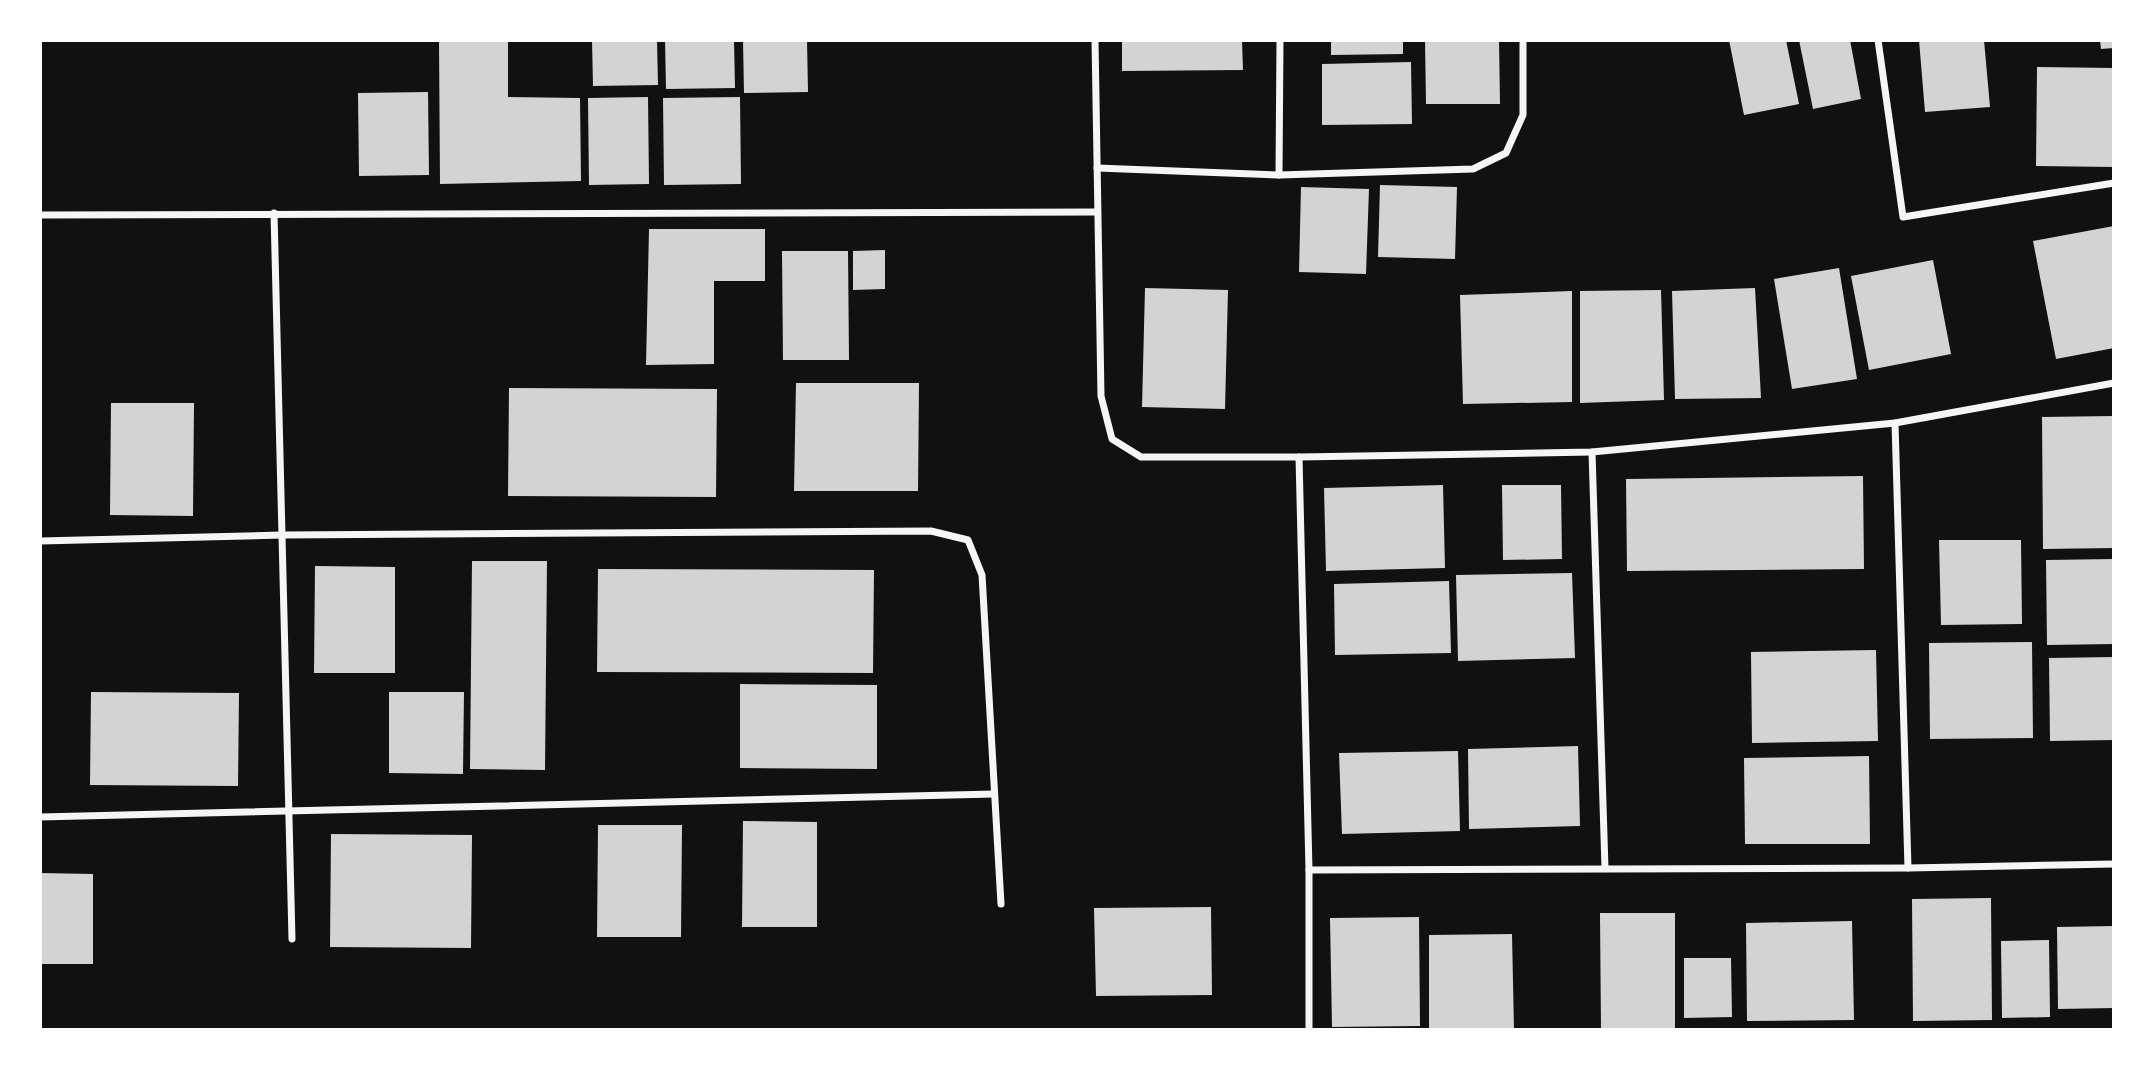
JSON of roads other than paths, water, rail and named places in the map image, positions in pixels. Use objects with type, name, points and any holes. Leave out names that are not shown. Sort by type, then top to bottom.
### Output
[{"type":"street","points":[[1095,40],[1101,396],[1112,439],[1141,457],[1592,452],[1895,423],[2114,383]]},
{"type":"street","points":[[1279,175],[1280,40]]},
{"type":"street","points":[[1097,168],[1279,175],[1472,169],[1506,153],[1523,115],[1522,40]]},
{"type":"street","points":[[1878,40],[1903,217],[2114,183]]},
{"type":"street","points":[[40,215],[1097,212]]},
{"type":"street","points":[[274,213],[292,939]]},
{"type":"street","points":[[1895,423],[1908,868]]},
{"type":"street","points":[[1592,452],[1605,868]]},
{"type":"street","points":[[1299,457],[1308,870],[1308,1030]]},
{"type":"street","points":[[40,541],[931,530],[968,540],[982,575],[1001,904]]},
{"type":"street","points":[[40,817],[994,794]]},
{"type":"street","points":[[1308,870],[1908,868],[2114,864]]}]
